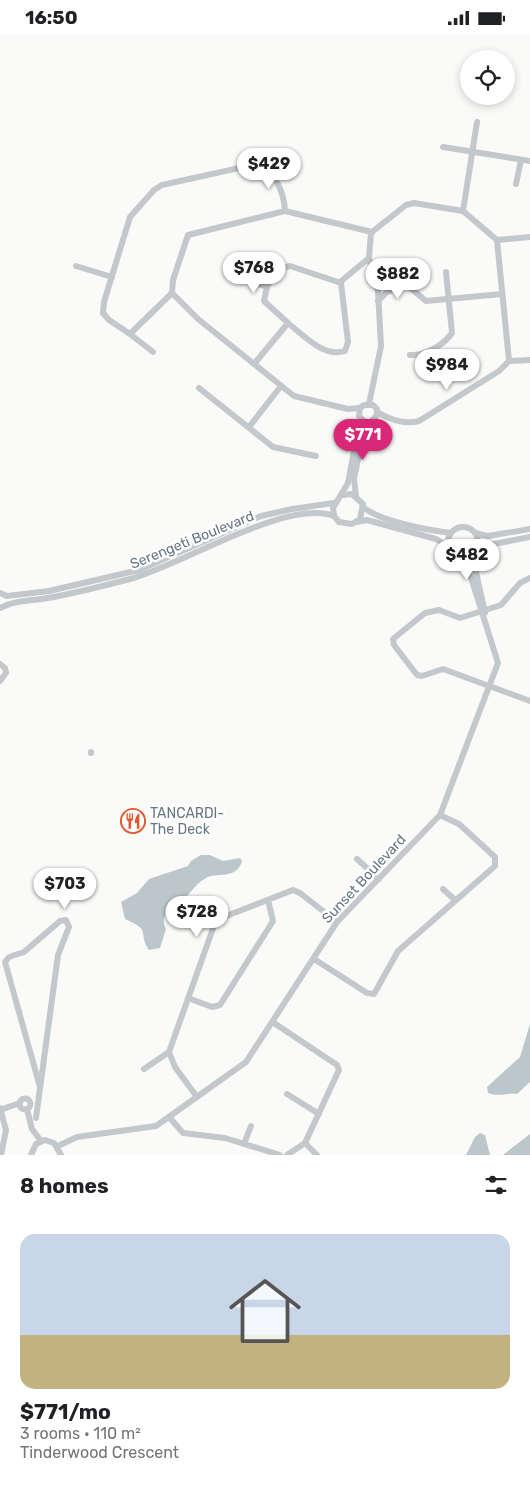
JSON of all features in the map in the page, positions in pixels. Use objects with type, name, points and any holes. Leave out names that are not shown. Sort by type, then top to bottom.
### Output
[{"type":"street","points":[[464,211],[477,122]]},
{"type":"street","points":[[443,147],[530,161]]},
{"type":"street","points":[[516,183],[521,159]]},
{"type":"street","points":[[153,352],[109,320],[103,313],[130,217],[158,188],[254,164],[263,167],[281,187],[285,211]]},
{"type":"street","points":[[130,334],[172,293],[173,280],[185,239],[189,233],[285,211],[370,232],[378,230],[410,203],[464,211],[497,240],[509,361]]},
{"type":"street","points":[[369,404],[381,346],[378,291],[369,259],[370,232]]},
{"type":"street","points":[[497,240],[530,237]]},
{"type":"street","points":[[340,282],[369,259]]},
{"type":"street","points":[[76,266],[112,277]]},
{"type":"street","points":[[283,267],[296,268],[340,282],[342,285],[348,342],[345,351],[337,352],[323,348],[288,323],[265,303],[267,287],[273,272],[283,267]]},
{"type":"street","points":[[410,355],[422,354],[451,335],[446,272]]},
{"type":"street","points":[[237,277],[267,287]]},
{"type":"street","points":[[378,301],[387,293],[407,285],[426,301],[502,294]]},
{"type":"street","points":[[378,291],[387,293]]},
{"type":"street","points":[[172,293],[198,319],[300,399],[348,409],[360,408],[369,404]]},
{"type":"street","points":[[254,364],[288,323]]},
{"type":"street","points":[[369,404],[375,407],[377,412],[387,417],[413,423],[499,371],[509,361],[530,360]]},
{"type":"street","points":[[249,427],[281,386]]},
{"type":"street","points":[[199,388],[273,447],[316,456]]},
{"type":"street","points":[[360,408],[354,479],[356,496],[363,507],[381,517],[451,533],[462,527],[467,527],[475,533],[488,536],[530,529]]},
{"type":"street","points":[[348,409],[365,422],[387,417]]},
{"type":"street","points":[[377,412],[373,421],[364,430],[348,483],[342,495],[334,503],[334,515],[343,524],[367,520],[436,539],[448,545],[454,554],[461,557],[468,557],[477,549],[530,537]]},
{"type":"street","points":[[342,495],[356,496]]},
{"type":"street","name":"Serengeti Boulevard","points":[[0,594],[12,595],[49,591],[139,570],[262,516],[300,507],[334,503]]},
{"type":"street","points":[[357,522],[363,514],[363,507]]},
{"type":"street","name":"Serengeti Boulevard","points":[[0,608],[14,603],[64,595],[147,574],[229,537],[273,521],[319,512],[334,515]]},
{"type":"street","points":[[448,545],[451,533]]},
{"type":"street","points":[[475,533],[477,549]]},
{"type":"street","name":"Sunset Boulevard","points":[[477,549],[474,563],[477,590]]},
{"type":"street","name":"Sunset Boulevard","points":[[58,1146],[77,1137],[156,1126],[246,1062],[274,1023],[337,922],[440,815],[497,667],[497,658],[477,590],[461,557]]},
{"type":"street","points":[[530,578],[520,583],[504,603],[483,613],[460,618],[439,610],[425,613],[397,634],[393,642],[417,675],[422,676],[443,669],[530,701]]},
{"type":"street","points":[[0,594],[0,608]]},
{"type":"street","points":[[0,664],[5,668],[6,673],[0,681]]},
{"type":"street","points":[[314,959],[367,993],[374,994],[379,989],[398,951],[490,871],[496,861],[459,824],[440,815]]},
{"type":"street","points":[[358,859],[379,879]]},
{"type":"street","points":[[443,889],[455,900]]},
{"type":"street","points":[[144,1069],[169,1052],[216,920],[295,890],[337,922]]},
{"type":"street","points":[[188,998],[212,1007],[220,1005],[273,921],[268,900]]},
{"type":"street","points":[[36,1117],[58,955],[70,927],[66,921],[60,921],[24,952],[9,957],[5,962],[40,1087]]},
{"type":"street","points":[[274,1023],[339,1067],[305,1143],[287,1155]]},
{"type":"street","points":[[169,1052],[175,1067],[197,1097]]},
{"type":"street","points":[[34,1066],[43,1065]]},
{"type":"street","points":[[286,1094],[319,1113]]},
{"type":"street","points":[[1,1155],[6,1130],[0,1109],[20,1103],[25,1099],[30,1101],[38,1098]]},
{"type":"street","points":[[27,1109],[31,1105],[30,1101]]},
{"type":"street","points":[[20,1103],[22,1108],[27,1109]]},
{"type":"street","points":[[27,1109],[32,1129],[41,1141]]},
{"type":"street","points":[[170,1117],[183,1133],[225,1139],[280,1155]]},
{"type":"street","points":[[244,1144],[252,1126]]},
{"type":"street","points":[[31,1155],[33,1148],[41,1141],[50,1141],[58,1146],[61,1155]]},
{"type":"street","points":[[305,1143],[318,1155]]},
{"type":"shaded area","points":[[201,855],[210,855],[223,861],[240,858],[242,861],[236,871],[206,878],[191,891],[179,907],[168,912],[164,917],[166,929],[160,948],[149,950],[142,929],[125,919],[121,902],[137,893],[149,879],[188,866],[191,861]]},
{"type":"shaded area","points":[[530,1024],[530,1082],[517,1094],[495,1095],[488,1093],[487,1087],[520,1057]]},
{"type":"shaded area","points":[[480,1133],[485,1135],[490,1155],[466,1155],[475,1137]]},
{"type":"shaded area","points":[[530,1134],[530,1155],[503,1155]]},
{"type":"place","name":"TANCARDI- The Deck","points":[[133,821]]}]
